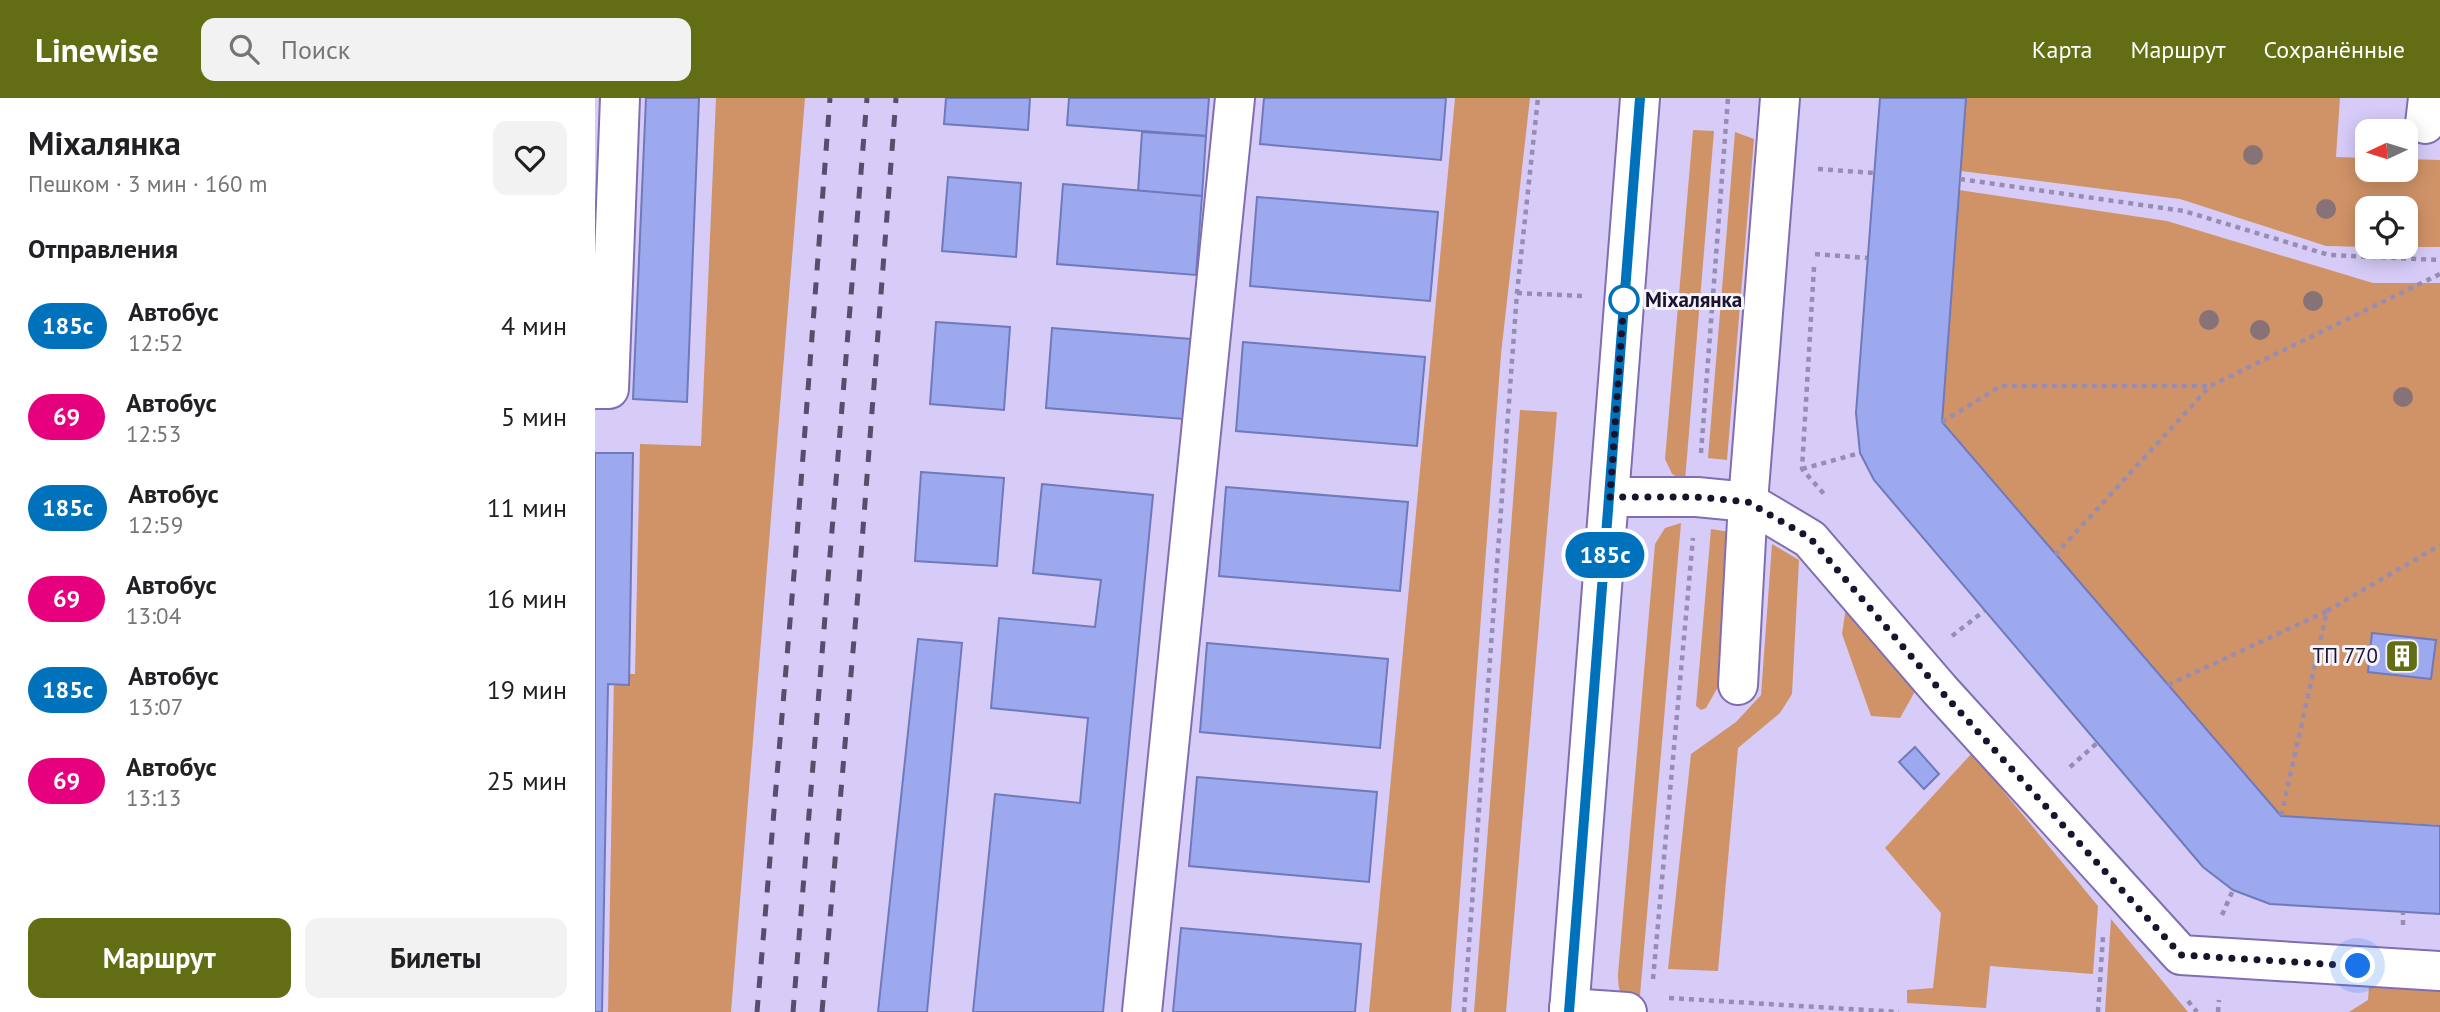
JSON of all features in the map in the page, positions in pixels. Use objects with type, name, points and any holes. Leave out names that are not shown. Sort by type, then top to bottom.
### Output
[{"type":"street","points":[[595,389],[609,389],[619,98]]},
{"type":"street","points":[[1142,1012],[1235,98]]},
{"type":"street","points":[[1627,1012],[1569,1010],[1640,98]]},
{"type":"street","points":[[1738,685],[1748,502],[1780,98]]},
{"type":"street","points":[[1610,497],[1697,497],[1748,502],[1810,538],[1940,690],[2181,955],[2440,971]]},
{"type":"path","points":[[1464,1012],[1517,293],[1538,98]]},
{"type":"path","points":[[1652,983],[1697,497],[1728,98]]},
{"type":"path","points":[[1819,181],[1821,157]]},
{"type":"path","points":[[1959,179],[2184,211],[2329,255],[2440,260]]},
{"type":"path","points":[[1815,242],[1802,470],[1828,499]]},
{"type":"path","points":[[1815,254],[1867,258]]},
{"type":"path","points":[[2055,555],[2210,386],[2440,274]]},
{"type":"path","points":[[1517,293],[1624,298]]},
{"type":"path","points":[[1942,422],[2001,386],[2210,386]]},
{"type":"path","points":[[1802,470],[1860,453]]},
{"type":"path","points":[[2168,685],[2327,611],[2440,545]]},
{"type":"path","points":[[1952,636],[1984,611]]},
{"type":"path","points":[[2281,816],[2327,611]]},
{"type":"path","points":[[1944,626],[1961,646]]},
{"type":"path","points":[[2070,767],[2097,743]]},
{"type":"path","points":[[2061,757],[2079,776]]},
{"type":"path","points":[[2223,911],[2233,890]]},
{"type":"path","points":[[2098,1012],[2103,925]]},
{"type":"path","points":[[1665,997],[1899,1012]]},
{"type":"shaded area","points":[[716,98],[805,98],[731,1012],[608,1012],[614,674],[635,674],[640,444],[701,446]]},
{"type":"shaded area","points":[[1455,98],[1530,98],[1501,354],[1451,1012],[1369,1012]]},
{"type":"shaded area","points":[[1966,98],[2340,98],[2336,157],[2355,158],[2355,182],[2419,182],[2419,159],[2440,160],[2440,247],[2418,247],[2418,196],[2355,196],[2355,247],[2326,246],[2180,199],[1961,171]]},
{"type":"shaded area","points":[[1693,130],[1714,131],[1685,481],[1672,474],[1665,459]]},
{"type":"shaded area","points":[[1735,132],[1754,139],[1727,460],[1708,458]]},
{"type":"shaded area","points":[[1959,190],[2167,221],[2373,283],[2440,283],[2440,825],[2281,816],[1942,422]]},
{"type":"shaded area","points":[[1520,410],[1557,412],[1506,1012],[1474,1012]]},
{"type":"shaded area","points":[[1681,523],[1639,1007],[1622,995],[1618,974],[1655,544],[1665,528]]},
{"type":"shaded area","points":[[1711,529],[1730,532],[1718,687],[1706,708],[1701,710],[1696,706]]},
{"type":"shaded area","points":[[1772,544],[1799,560],[1792,694],[1780,713],[1738,748],[1718,971],[1668,969],[1691,754],[1736,722],[1761,695]]},
{"type":"shaded area","points":[[1846,607],[1918,686],[1900,718],[1871,716],[1842,634]]},
{"type":"shaded area","points":[[1972,753],[2098,906],[2093,974],[1990,966],[1986,1008],[1907,1003],[1907,990],[1933,988],[1941,913],[1885,848]]},
{"type":"shaded area","points":[[2111,919],[2188,1012],[2105,1012]]},
{"type":"shaded area","points":[[2369,986],[2440,989],[2440,1012],[2349,1012],[2368,1000]]},
{"type":"building","points":[[646,98],[699,98],[687,402],[633,399]]},
{"type":"building","points":[[946,98],[1030,98],[1028,130],[944,124]]},
{"type":"building","points":[[1069,98],[1209,98],[1206,136],[1067,125]]},
{"type":"building","points":[[1264,98],[1446,98],[1441,160],[1260,144]]},
{"type":"building","points":[[1880,98],[1966,98],[1942,422],[2281,816],[2440,826],[2440,914],[2270,904],[2233,890],[2203,867],[1874,480],[1860,453],[1856,413]]},
{"type":"building","points":[[1142,132],[1206,136],[1202,196],[1138,192]]},
{"type":"building","points":[[948,177],[1021,183],[1016,257],[942,251]]},
{"type":"building","points":[[1063,184],[1202,196],[1196,275],[1057,264]]},
{"type":"building","points":[[1257,197],[1438,212],[1430,301],[1250,286]]},
{"type":"building","points":[[936,322],[1010,327],[1004,410],[930,404]]},
{"type":"building","points":[[1052,328],[1191,339],[1184,419],[1046,408]]},
{"type":"building","points":[[1243,342],[1425,357],[1417,446],[1236,431]]},
{"type":"building","points":[[595,453],[633,453],[629,685],[608,684],[602,1012],[595,1012]]},
{"type":"building","points":[[921,472],[1004,478],[997,566],[915,561]]},
{"type":"building","points":[[1042,484],[1153,495],[1103,1012],[973,1012],[995,794],[1080,803],[1088,718],[991,708],[999,618],[1095,627],[1101,580],[1033,573]]},
{"type":"building","points":[[1226,487],[1408,502],[1400,591],[1219,576]]},
{"type":"building","name":"ТП 770","points":[[2372,633],[2436,640],[2431,679],[2368,672]]},
{"type":"building","points":[[918,639],[962,643],[927,1012],[878,1012]]},
{"type":"building","points":[[1207,643],[1388,659],[1380,748],[1200,732]]},
{"type":"building","points":[[1915,747],[1939,774],[1924,789],[1899,762]]},
{"type":"building","points":[[1197,777],[1377,792],[1369,882],[1189,866]]},
{"type":"building","points":[[1181,928],[1361,944],[1355,1012],[1173,1012]]},
{"type":"railway","points":[[757,1012],[830,98]]},
{"type":"railway","points":[[793,1012],[867,98]]},
{"type":"railway","points":[[822,1012],[896,98]]},
{"type":"bus line","name":"185с","points":[[1569,1012],[1640,98]]},
{"type":"place","name":"Міхалянка","points":[[1624,300]]},
{"type":"place","name":"ТП 770","points":[[2402,656]]},
{"type":"route","points":[[1624,300],[1610,497],[1697,497],[1748,502],[1810,538],[1940,690],[2181,955],[2358,966]]}]
